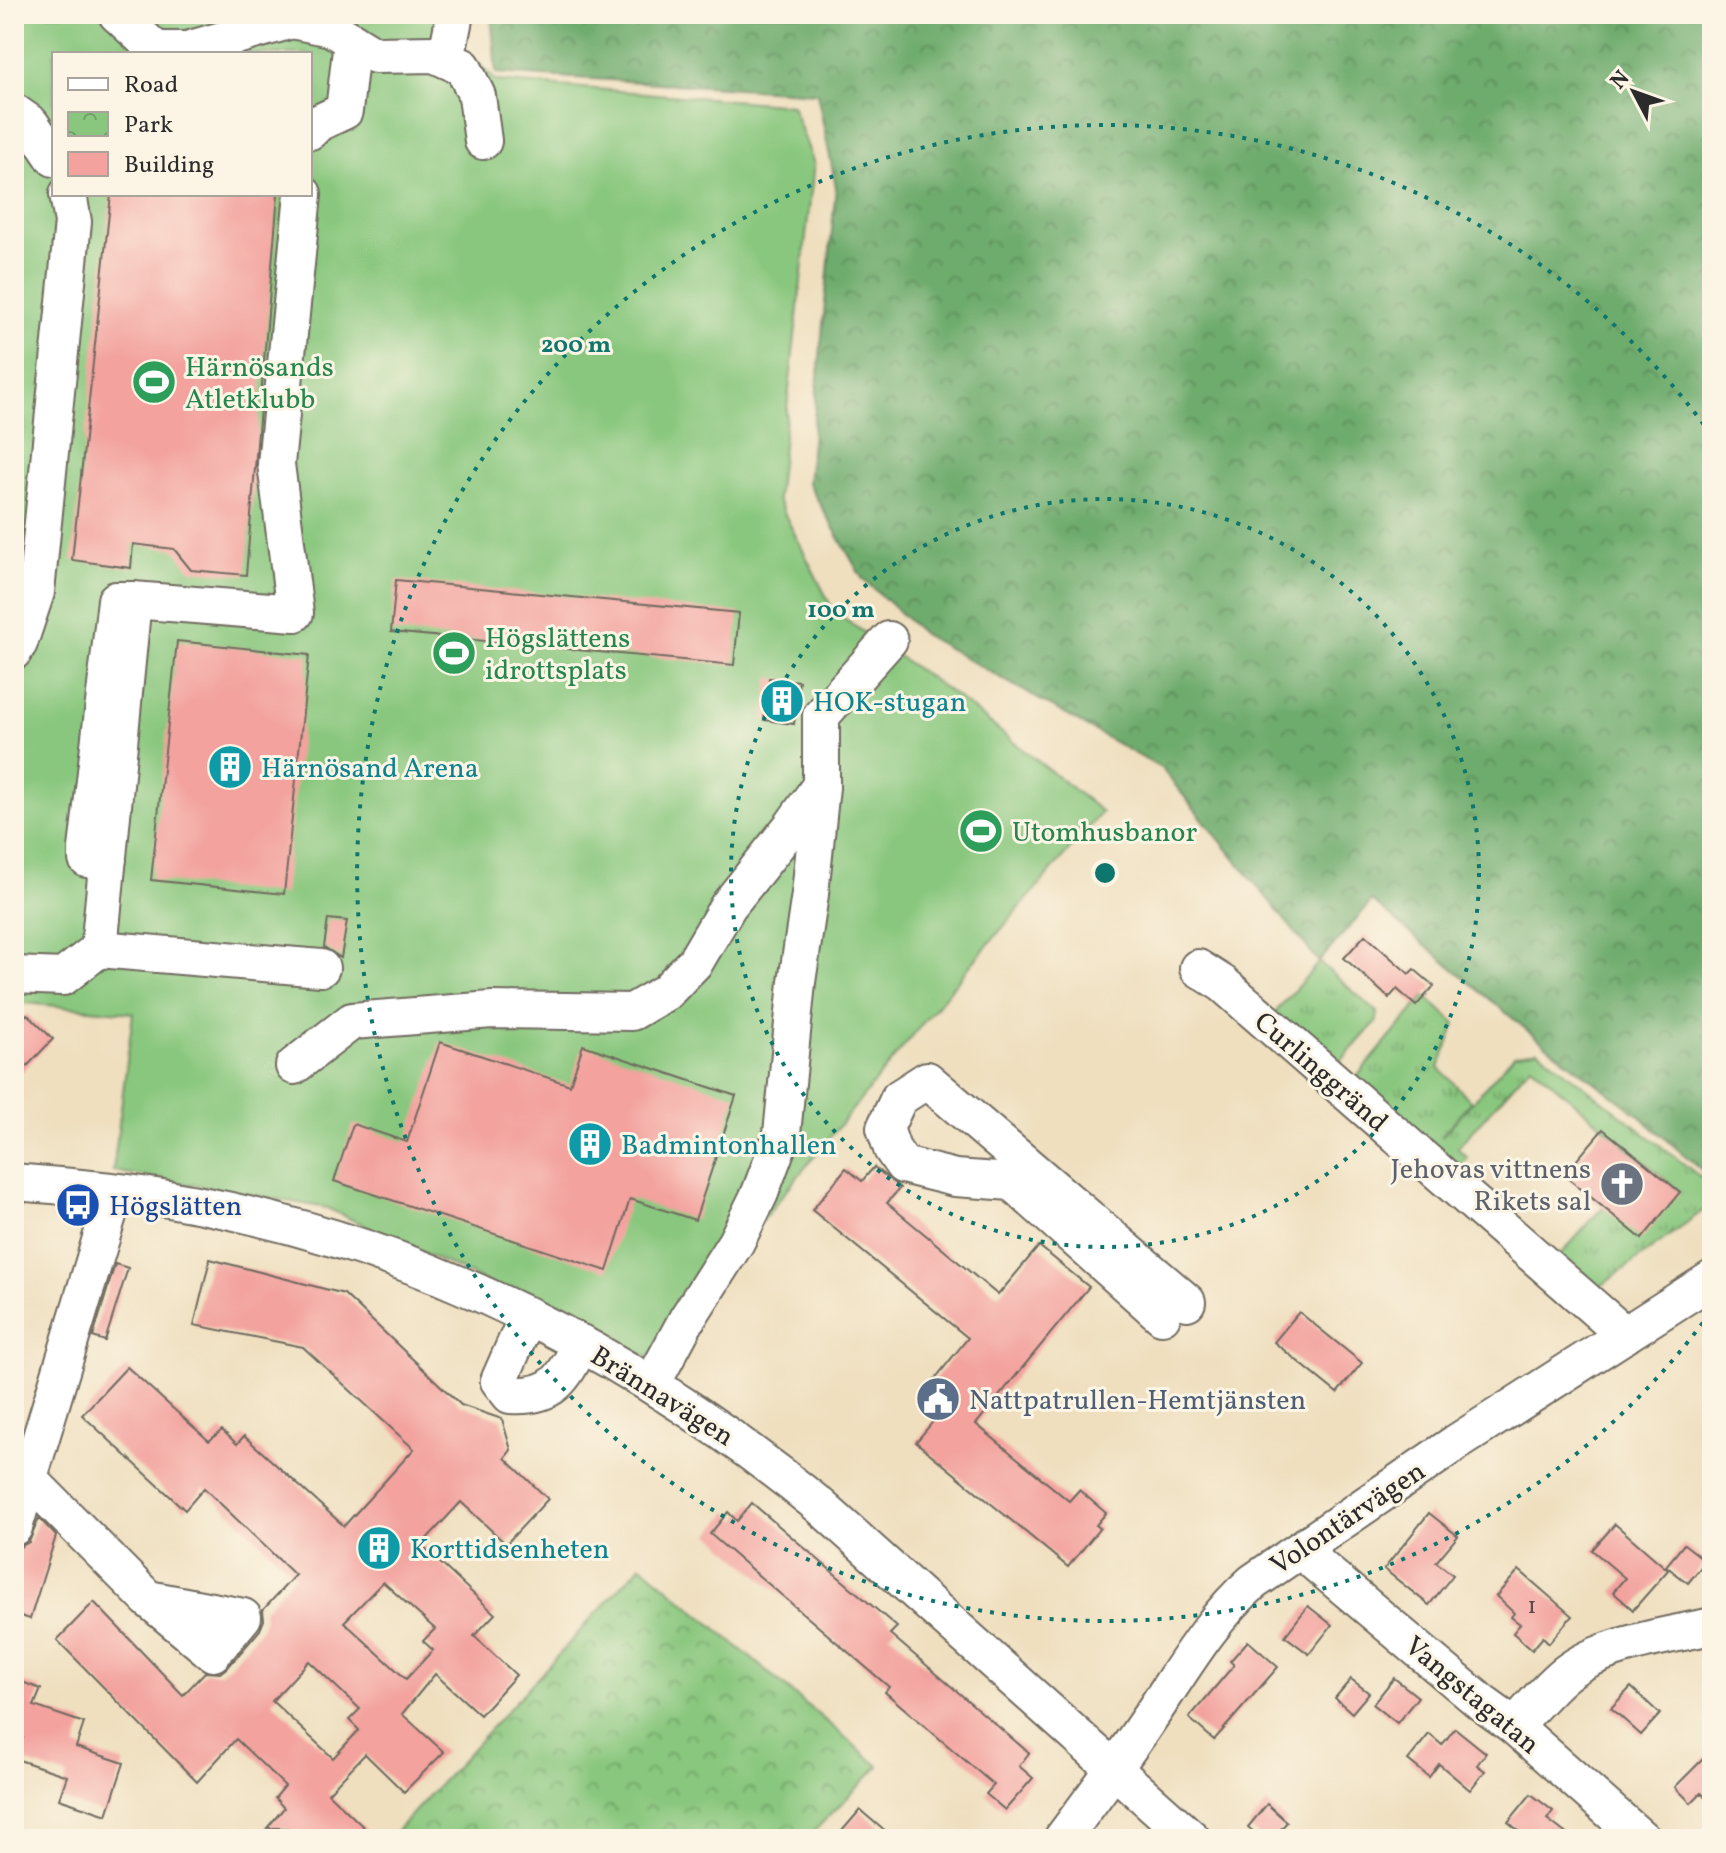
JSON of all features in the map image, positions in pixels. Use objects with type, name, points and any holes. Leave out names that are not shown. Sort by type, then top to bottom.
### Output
[{"type":"street","points":[[117,14],[156,50],[187,50],[292,20],[331,28],[375,55],[434,54],[463,67],[477,96],[483,141]]},
{"type":"street","points":[[446,59],[455,14]]},
{"type":"street","points":[[312,129],[344,111],[352,41]]},
{"type":"street","points":[[14,112],[31,124],[52,155]]},
{"type":"street","points":[[14,651],[36,592],[73,222],[68,196]]},
{"type":"street","points":[[99,949],[133,600],[295,613],[276,464],[303,196]]},
{"type":"street","points":[[652,1384],[687,1319],[736,1242],[760,1193],[782,1134],[797,982],[820,876],[821,716],[889,640]]},
{"type":"street","points":[[294,1066],[352,1021],[492,1010],[632,1012],[666,992],[695,962],[728,906],[821,785]]},
{"type":"street","points":[[14,975],[63,977],[99,949],[321,968]]},
{"type":"street","name":"Curlinggränd","points":[[1198,968],[1223,984],[1625,1335]]},
{"type":"street","points":[[927,1080],[1174,1309],[1012,1182],[955,1178],[903,1165],[892,1149],[885,1128],[899,1098],[927,1080]]},
{"type":"street","name":"Brännavägen","points":[[14,1182],[193,1204],[317,1234],[415,1266],[506,1303],[581,1343],[652,1384],[758,1456],[820,1506],[1192,1839]]},
{"type":"street","points":[[14,1527],[115,1192]]},
{"type":"street","name":"Volontärvägen","points":[[1062,1839],[1115,1770],[1197,1647],[1234,1599],[1271,1568],[1301,1551],[1456,1443],[1712,1279]]},
{"type":"street","points":[[528,1315],[490,1370],[510,1395],[539,1409],[570,1366],[581,1343]]},
{"type":"street","points":[[29,1479],[148,1599]]},
{"type":"street","name":"Vangstagatan","points":[[1301,1551],[1482,1703],[1514,1726],[1642,1839]]},
{"type":"street","points":[[1514,1726],[1565,1673],[1588,1660],[1630,1645],[1712,1626]]},
{"type":"green space","name":"Högslättens idrottsplats","points":[[14,14],[429,14],[496,81],[792,105],[814,164],[777,499],[834,612],[953,694],[1102,812],[962,975],[650,1358],[327,1208],[113,1171],[133,1013],[14,1002]]},
{"type":"green space","points":[[491,14],[1712,14],[1712,1179],[1637,1114],[1534,1036],[1372,901],[1319,962],[1162,769],[923,634],[862,578],[808,483],[836,187],[817,93],[496,73]]},
{"type":"green space","points":[[1319,962],[1377,1012],[1377,1021],[1333,1070],[1272,1016]]},
{"type":"green space","points":[[1425,996],[1456,1024],[1439,1068],[1471,1101],[1441,1137],[1514,1055],[1538,1050],[1712,1186],[1712,1204],[1597,1289],[1556,1260],[1603,1207],[1680,1192],[1531,1065],[1457,1148],[1468,1158],[1454,1172],[1350,1085]]},
{"type":"green space","points":[[641,1565],[879,1766],[806,1839],[389,1839]]},
{"type":"building","points":[[111,196],[278,196],[246,575],[191,570],[174,549],[133,544],[131,568],[72,560]]},
{"type":"building","points":[[396,580],[739,613],[734,665],[391,632]]},
{"type":"building","name":"Härnösand Arena","points":[[177,641],[309,655],[284,894],[151,880]]},
{"type":"building","name":"HOK-stugan","points":[[769,678],[799,681],[794,724],[764,720]]},
{"type":"building","points":[[328,919],[347,921],[341,958],[324,947]]},
{"type":"building","points":[[1365,935],[1409,974],[1414,969],[1434,986],[1416,1006],[1397,989],[1389,998],[1344,958]]},
{"type":"building","points":[[27,1014],[53,1039],[14,1080],[14,1028]]},
{"type":"building","name":"Badmintonhallen","points":[[440,1042],[570,1085],[583,1045],[736,1096],[695,1220],[630,1199],[607,1271],[334,1181],[353,1124],[407,1142]]},
{"type":"building","name":"Jehovas vittnens Rikets sal","points":[[1603,1129],[1680,1192],[1642,1239],[1564,1175]]},
{"type":"building","points":[[874,1167],[900,1188],[887,1203],[998,1295],[1039,1246],[1089,1287],[976,1424],[1069,1501],[1079,1490],[1106,1513],[1096,1525],[1100,1528],[1068,1567],[916,1442],[941,1412],[921,1396],[968,1338],[812,1210],[846,1168],[862,1181]]},
{"type":"building","name":"Korttidsenheten","points":[[210,1259],[344,1294],[461,1405],[502,1419],[511,1450],[505,1458],[548,1499],[506,1544],[461,1502],[421,1545],[495,1614],[474,1636],[516,1675],[480,1715],[435,1674],[402,1714],[444,1752],[404,1792],[365,1754],[328,1793],[376,1839],[299,1839],[287,1828],[267,1828],[284,1808],[275,1798],[285,1786],[236,1739],[197,1782],[57,1640],[94,1602],[183,1695],[205,1672],[220,1673],[229,1666],[260,1630],[264,1620],[263,1610],[295,1575],[204,1488],[185,1510],[82,1415],[127,1367],[209,1441],[222,1430],[237,1444],[244,1436],[344,1526],[414,1449],[303,1347],[194,1325]],"holes":[[[383,1582],[435,1629],[423,1641],[433,1650],[406,1679],[344,1622]],[[309,1661],[360,1709],[349,1720],[359,1730],[333,1758],[272,1701]]]},
{"type":"building","points":[[115,1264],[128,1268],[105,1341],[93,1337]]},
{"type":"building","points":[[1299,1312],[1362,1363],[1337,1393],[1274,1342]]},
{"type":"building","points":[[752,1503],[897,1627],[890,1634],[1029,1753],[1019,1766],[1033,1778],[1005,1810],[986,1794],[994,1785],[885,1692],[889,1687],[710,1534],[728,1512],[737,1521]]},
{"type":"building","points":[[1429,1513],[1458,1536],[1436,1562],[1453,1575],[1429,1605],[1384,1569]]},
{"type":"building","points":[[39,1518],[56,1536],[30,1619],[14,1614],[14,1568],[20,1547],[29,1542]]},
{"type":"building","points":[[1615,1524],[1668,1570],[1633,1610],[1613,1592],[1625,1578],[1592,1550]]},
{"type":"building","points":[[1684,1544],[1706,1561],[1688,1583],[1666,1566]]},
{"type":"building","points":[[1519,1570],[1572,1616],[1549,1643],[1543,1637],[1532,1650],[1513,1633],[1520,1624],[1511,1617],[1514,1613],[1496,1596]]},
{"type":"building","points":[[1308,1606],[1332,1625],[1309,1654],[1285,1636]]},
{"type":"building","points":[[1248,1641],[1278,1667],[1214,1740],[1189,1718],[1234,1665],[1230,1661]]},
{"type":"building","points":[[1394,1678],[1418,1697],[1397,1723],[1373,1704]]},
{"type":"building","points":[[14,1679],[41,1689],[34,1706],[84,1723],[76,1747],[124,1763],[107,1815],[59,1799],[67,1776],[16,1759],[23,1737],[14,1753]]},
{"type":"building","points":[[1351,1679],[1369,1693],[1352,1713],[1335,1698]]},
{"type":"building","points":[[1631,1687],[1660,1714],[1641,1735],[1611,1708]]},
{"type":"building","points":[[1455,1728],[1486,1753],[1477,1765],[1485,1771],[1470,1790],[1439,1764],[1429,1777],[1408,1760],[1429,1734],[1442,1745]]},
{"type":"building","points":[[1712,1750],[1712,1803],[1701,1793],[1691,1803],[1675,1787]]},
{"type":"building","points":[[1531,1794],[1553,1811],[1547,1819],[1573,1839],[1529,1839],[1508,1822]]},
{"type":"building","points":[[1267,1804],[1287,1822],[1272,1839],[1262,1839],[1248,1827]]},
{"type":"building","points":[[860,1810],[894,1839],[835,1839]]},
{"type":"place","name":"Härnösands Atletklubb","points":[[154,382]]},
{"type":"place","name":"Högslättens idrottsplats","points":[[454,653]]},
{"type":"place","name":"HOK-stugan","points":[[782,701]]},
{"type":"place","name":"Härnösand Arena","points":[[230,767]]},
{"type":"place","name":"Utomhusbanor","points":[[981,831]]},
{"type":"place","name":"Badmintonhallen","points":[[590,1144]]},
{"type":"place","name":"Jehovas vittnens Rikets sal","points":[[1622,1184]]},
{"type":"place","name":"Högslätten","points":[[78,1205]]},
{"type":"place","name":"Nattpatrullen-Hemtjänsten","points":[[938,1399]]},
{"type":"place","name":"Korttidsenheten","points":[[379,1548]]}]
